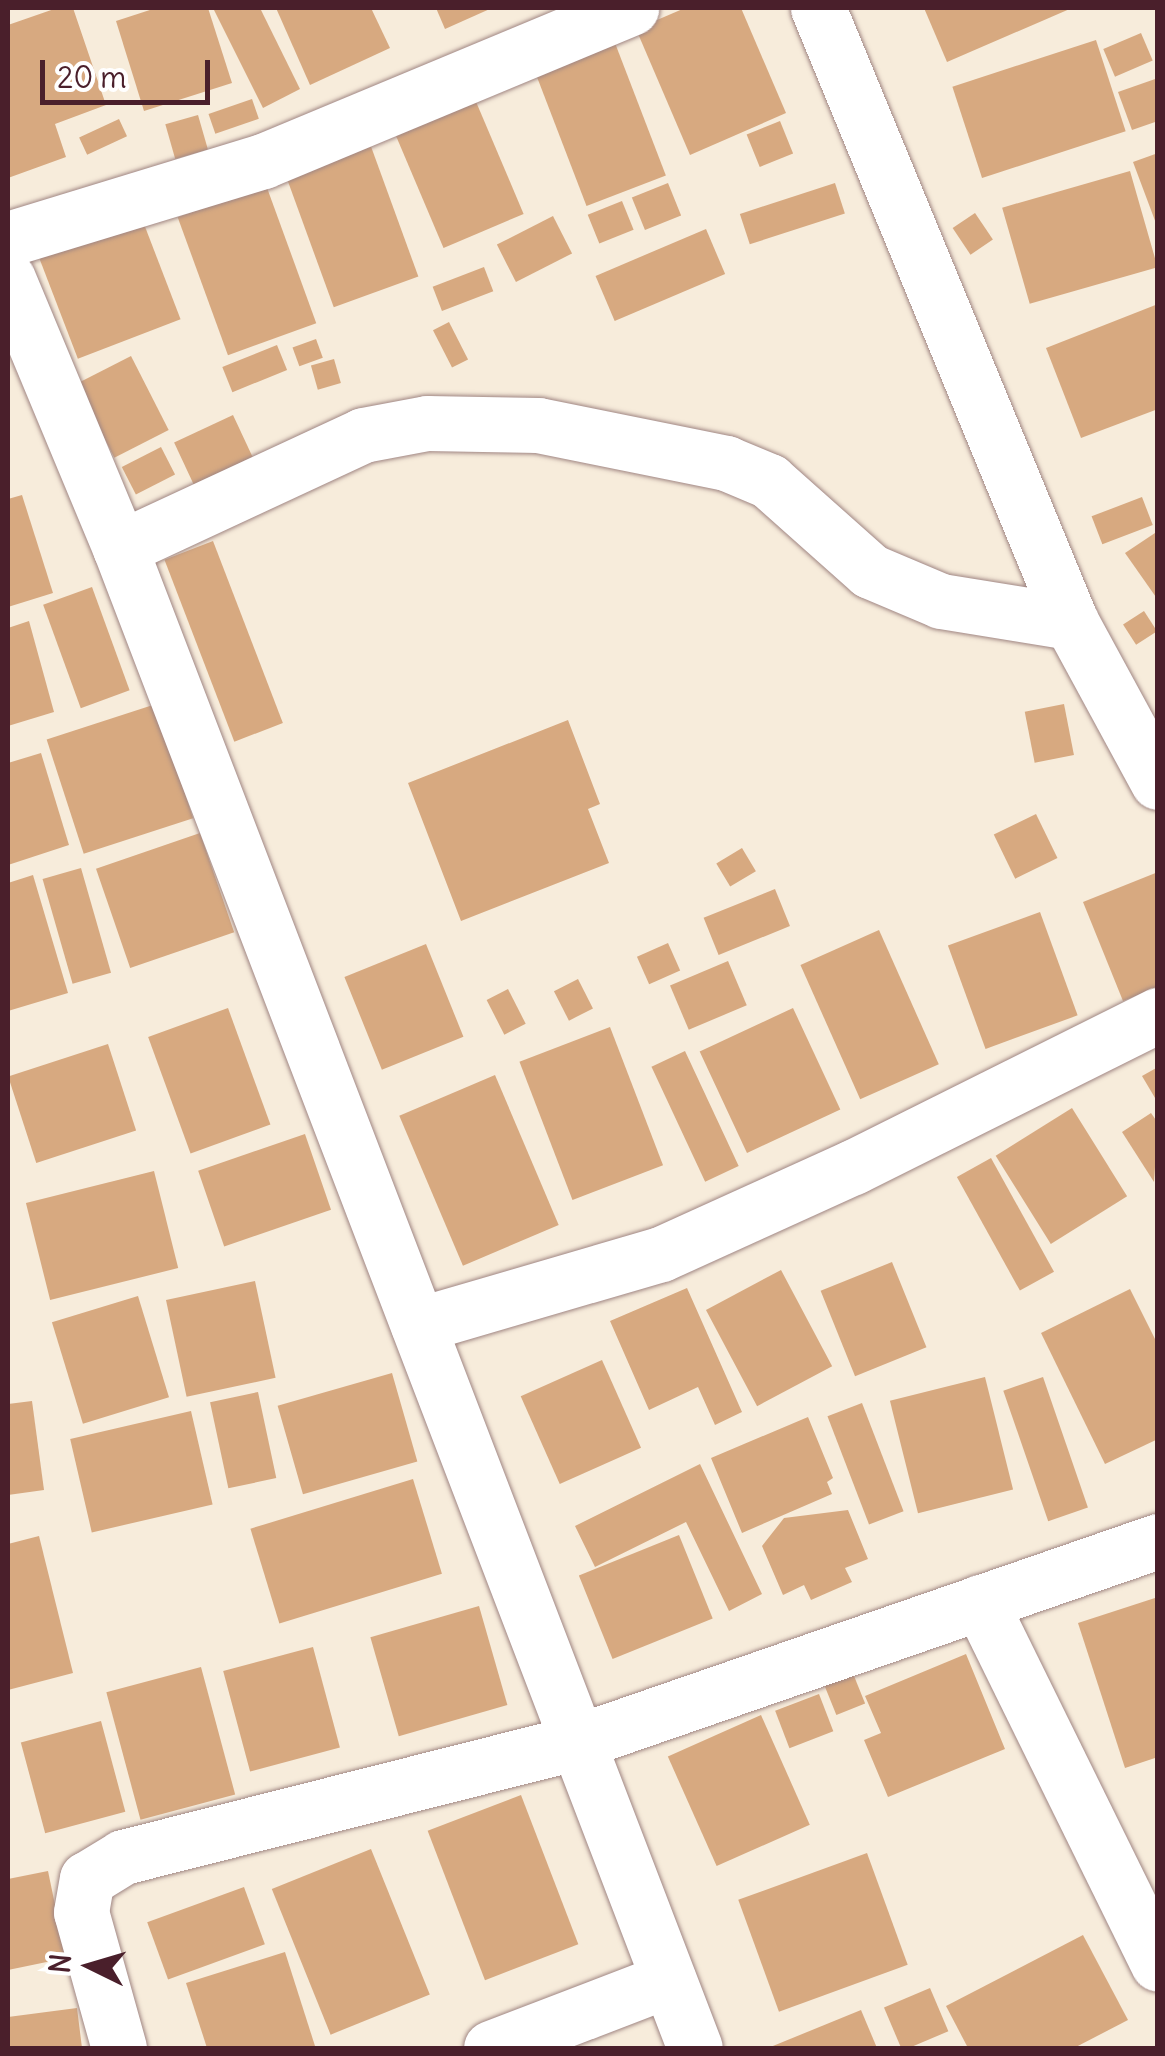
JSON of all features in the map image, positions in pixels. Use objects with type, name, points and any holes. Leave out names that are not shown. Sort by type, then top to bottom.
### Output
[{"type":"street","points":[[8,239],[263,160],[631,8]]},
{"type":"street","points":[[818,8],[1071,622],[1158,782]]},
{"type":"street","points":[[8,280],[120,548],[574,1743],[695,2048]]},
{"type":"street","points":[[120,548],[363,435],[427,423],[538,425],[726,463],[769,481],[870,571],[941,602],[1071,622]]},
{"type":"street","points":[[418,1325],[660,1254],[853,1168],[1158,1015]]},
{"type":"street","points":[[119,2048],[81,1912],[87,1878],[123,1857],[574,1743],[1158,1542]]},
{"type":"street","points":[[980,1602],[1158,1964]]},
{"type":"street","points":[[491,2048],[668,1980]]},
{"type":"building","points":[[57,8],[73,8],[106,105],[55,124],[66,157],[8,178],[8,25]]},
{"type":"building","points":[[156,8],[208,8],[232,83],[144,111],[116,21]]},
{"type":"building","points":[[213,8],[260,8],[300,89],[263,108]]},
{"type":"building","points":[[276,8],[371,8],[390,48],[310,85]]},
{"type":"building","points":[[436,8],[492,8],[445,29]]},
{"type":"building","points":[[685,8],[741,8],[786,113],[690,155],[636,29]]},
{"type":"building","points":[[924,8],[1072,8],[947,62]]},
{"type":"building","points":[[1141,33],[1153,61],[1115,77],[1103,49]]},
{"type":"building","points":[[1096,40],[1126,131],[982,178],[952,87]]},
{"type":"building","points":[[615,43],[666,176],[587,206],[536,73]]},
{"type":"building","points":[[1158,78],[1158,121],[1132,130],[1118,92]]},
{"type":"building","points":[[474,97],[524,214],[444,248],[394,131]]},
{"type":"building","points":[[252,99],[259,119],[215,134],[209,114]]},
{"type":"building","points":[[198,115],[208,150],[175,159],[165,124]]},
{"type":"building","points":[[119,119],[127,136],[87,155],[79,138]]},
{"type":"building","points":[[780,121],[793,153],[760,167],[747,134]]},
{"type":"building","points":[[365,130],[418,277],[334,307],[280,161]]},
{"type":"building","points":[[1158,153],[1158,225],[1157,226],[1133,162]]},
{"type":"building","points":[[1130,171],[1158,267],[1030,304],[1002,208]]},
{"type":"building","points":[[668,183],[681,215],[645,230],[632,198]]},
{"type":"building","points":[[835,183],[845,213],[750,244],[740,214]]},
{"type":"building","points":[[266,185],[316,323],[228,355],[178,217]]},
{"type":"building","points":[[622,201],[634,230],[599,244],[588,215]]},
{"type":"building","points":[[139,211],[181,319],[78,359],[36,250]]},
{"type":"building","points":[[975,213],[993,240],[971,255],[953,228]]},
{"type":"building","points":[[553,216],[572,253],[516,282],[497,245]]},
{"type":"building","points":[[706,229],[725,274],[615,321],[596,276]]},
{"type":"building","points":[[484,267],[493,291],[442,311],[433,287]]},
{"type":"building","points":[[1158,304],[1158,409],[1081,438],[1046,348]]},
{"type":"building","points":[[449,322],[468,359],[452,368],[433,330]]},
{"type":"building","points":[[316,339],[323,358],[299,366],[293,348]]},
{"type":"building","points":[[277,345],[287,370],[232,392],[222,367]]},
{"type":"building","points":[[131,356],[169,430],[114,458],[77,384]]},
{"type":"building","points":[[334,359],[341,383],[318,390],[311,366]]},
{"type":"building","points":[[233,415],[254,460],[195,488],[174,442]]},
{"type":"building","points":[[161,447],[175,475],[136,495],[122,467]]},
{"type":"building","points":[[22,495],[53,593],[8,607],[8,499]]},
{"type":"building","points":[[1142,497],[1153,525],[1102,544],[1092,516]]},
{"type":"building","points":[[1158,531],[1158,600],[1125,553]]},
{"type":"building","points":[[213,541],[283,723],[234,742],[164,560]]},
{"type":"building","points":[[92,587],[130,690],[81,708],[43,605]]},
{"type":"building","points":[[1144,611],[1157,631],[1136,645],[1123,625]]},
{"type":"building","points":[[29,621],[54,712],[8,726],[8,628]]},
{"type":"building","points":[[156,704],[193,818],[84,854],[47,740]]},
{"type":"building","points":[[1064,704],[1074,755],[1035,763],[1025,712]]},
{"type":"building","points":[[568,720],[600,804],[588,809],[609,863],[461,921],[408,783]]},
{"type":"building","points":[[41,753],[69,845],[8,865],[8,763]]},
{"type":"building","points":[[1036,814],[1057,858],[1015,879],[994,835]]},
{"type":"building","points":[[200,833],[234,932],[130,968],[96,869]]},
{"type":"building","points":[[742,848],[756,871],[730,887],[716,863]]},
{"type":"building","points":[[81,868],[111,973],[73,984],[43,879]]},
{"type":"building","points":[[1158,872],[1158,987],[1123,1001],[1083,902]]},
{"type":"building","points":[[33,875],[68,993],[8,1011],[8,883]]},
{"type":"building","points":[[775,889],[790,926],[719,955],[704,918]]},
{"type":"building","points":[[1040,912],[1078,1015],[986,1049],[948,946]]},
{"type":"building","points":[[879,930],[939,1064],[860,1099],[800,965]]},
{"type":"building","points":[[668,943],[680,970],[649,984],[637,957]]},
{"type":"building","points":[[426,944],[463,1037],[382,1070],[344,977]]},
{"type":"building","points":[[728,961],[747,1005],[689,1030],[670,986]]},
{"type":"building","points":[[578,979],[593,1008],[569,1021],[554,991]]},
{"type":"building","points":[[508,989],[526,1024],[504,1035],[487,1000]]},
{"type":"building","points":[[228,1008],[270,1125],[191,1154],[148,1037]]},
{"type":"building","points":[[793,1008],[840,1110],[747,1153],[700,1052]]},
{"type":"building","points":[[610,1027],[663,1165],[572,1200],[519,1062]]},
{"type":"building","points":[[108,1044],[136,1131],[36,1163],[8,1076]]},
{"type":"building","points":[[685,1051],[739,1166],[705,1182],[651,1067]]},
{"type":"building","points":[[1158,1067],[1158,1103],[1142,1076]]},
{"type":"building","points":[[495,1075],[559,1225],[463,1266],[399,1116]]},
{"type":"building","points":[[1072,1108],[1127,1196],[1051,1244],[996,1156]]},
{"type":"building","points":[[1151,1113],[1158,1123],[1154,1182],[1122,1132]]},
{"type":"building","points":[[305,1134],[331,1210],[224,1246],[198,1171]]},
{"type":"building","points":[[991,1158],[1054,1272],[1020,1291],[957,1177]]},
{"type":"building","points":[[154,1171],[178,1268],[50,1300],[26,1203]]},
{"type":"building","points":[[892,1262],[926,1347],[855,1376],[821,1291]]},
{"type":"building","points":[[781,1270],[832,1366],[757,1406],[706,1310]]},
{"type":"building","points":[[255,1281],[276,1378],[187,1397],[166,1300]]},
{"type":"building","points":[[687,1288],[742,1412],[715,1425],[698,1387],[649,1410],[610,1321]]},
{"type":"building","points":[[1130,1289],[1158,1345],[1158,1439],[1105,1464],[1041,1333]]},
{"type":"building","points":[[138,1296],[169,1397],[83,1424],[52,1322]]},
{"type":"building","points":[[602,1360],[641,1448],[560,1484],[521,1396]]},
{"type":"building","points":[[392,1373],[417,1461],[303,1494],[278,1406]]},
{"type":"building","points":[[985,1377],[1013,1490],[918,1513],[890,1401]]},
{"type":"building","points":[[1043,1377],[1088,1507],[1048,1521],[1003,1391]]},
{"type":"building","points":[[258,1392],[276,1478],[228,1488],[210,1402]]},
{"type":"building","points":[[32,1401],[44,1490],[8,1495],[8,1404]]},
{"type":"building","points":[[862,1403],[904,1511],[869,1525],[827,1416]]},
{"type":"building","points":[[191,1411],[213,1505],[92,1532],[70,1439]]},
{"type":"building","points":[[808,1417],[833,1478],[827,1482],[832,1494],[742,1533],[711,1458]]},
{"type":"building","points":[[700,1464],[762,1594],[729,1611],[686,1522],[595,1567],[575,1526]]},
{"type":"building","points":[[413,1479],[442,1574],[279,1623],[250,1529]]},
{"type":"building","points":[[848,1510],[868,1559],[845,1568],[852,1582],[811,1600],[804,1585],[783,1595],[762,1546],[784,1518]]},
{"type":"building","points":[[679,1535],[713,1618],[613,1659],[579,1575]]},
{"type":"building","points":[[39,1536],[73,1673],[8,1690],[8,1544]]},
{"type":"building","points":[[1158,1597],[1158,1757],[1125,1768],[1078,1623]]},
{"type":"building","points":[[479,1606],[507,1705],[399,1736],[370,1637]]},
{"type":"building","points":[[313,1647],[340,1747],[250,1772],[223,1671]]},
{"type":"building","points":[[966,1654],[1005,1749],[888,1797],[864,1740],[881,1733],[865,1696]]},
{"type":"building","points":[[201,1667],[235,1795],[141,1820],[106,1692]]},
{"type":"building","points":[[852,1671],[865,1703],[836,1715],[823,1683]]},
{"type":"building","points":[[819,1694],[833,1731],[789,1748],[775,1711]]},
{"type":"building","points":[[761,1715],[810,1825],[717,1866],[668,1756]]},
{"type":"building","points":[[101,1721],[125,1812],[45,1833],[21,1742]]},
{"type":"building","points":[[521,1795],[578,1944],[485,1980],[428,1831]]},
{"type":"building","points":[[371,1849],[430,1995],[331,2035],[272,1889]]},
{"type":"building","points":[[867,1853],[908,1965],[779,2012],[738,1900]]},
{"type":"building","points":[[48,1871],[66,1958],[8,1970],[8,1879]]},
{"type":"building","points":[[244,1887],[265,1944],[168,1980],[147,1922]]},
{"type":"building","points":[[1083,1935],[1128,2020],[1074,2048],[968,2048],[946,2006]]},
{"type":"building","points":[[285,1952],[315,2046],[207,2048],[186,1983]]},
{"type":"building","points":[[930,1988],[948,2031],[901,2048],[884,2008]]},
{"type":"building","points":[[77,2008],[82,2048],[8,2048],[8,2017]]},
{"type":"building","points":[[861,2010],[877,2048],[768,2048]]}]
